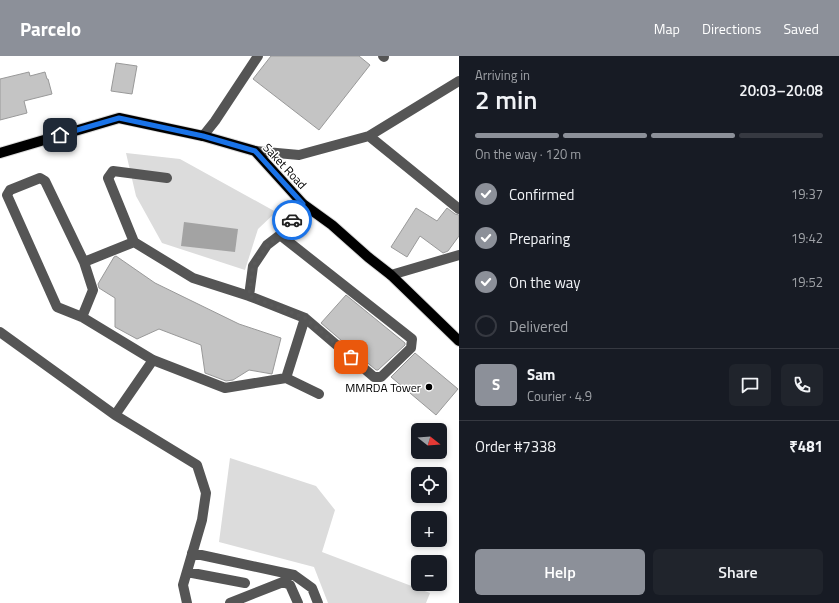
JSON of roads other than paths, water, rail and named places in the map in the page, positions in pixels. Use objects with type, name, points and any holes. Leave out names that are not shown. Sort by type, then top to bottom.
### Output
[{"type":"main road","name":"Saket Road","points":[[0,153],[119,118],[203,136],[255,151],[303,204],[332,225],[368,257],[392,275],[459,341]]},
{"type":"street","points":[[203,136],[215,121],[258,56]]},
{"type":"street","points":[[255,151],[299,155],[369,136],[459,81]]},
{"type":"street","points":[[369,136],[459,209]]},
{"type":"street","points":[[168,178],[113,171],[108,178],[134,242],[193,278],[249,296],[305,318],[374,377],[381,377],[411,348],[412,339],[280,235]]},
{"type":"street","points":[[82,317],[94,290],[84,262],[45,181],[40,178],[10,190],[8,195],[57,307],[82,317],[153,360],[225,388],[286,378],[319,394]]},
{"type":"street","points":[[249,296],[253,266],[267,246],[280,235],[303,204]]},
{"type":"street","points":[[84,262],[134,242]]},
{"type":"street","points":[[392,275],[459,255]]},
{"type":"street","points":[[286,378],[305,318]]},
{"type":"street","points":[[0,332],[115,415],[197,465],[206,493],[202,520],[184,585],[187,603]]},
{"type":"street","points":[[115,415],[153,360]]},
{"type":"street","points":[[192,553],[294,575],[312,588],[318,603]]},
{"type":"street","points":[[187,572],[246,582]]},
{"type":"street","points":[[230,603],[283,582],[290,585],[298,603]]},
{"type":"place","name":"MMRDA Tower","points":[[429,387]]}]
